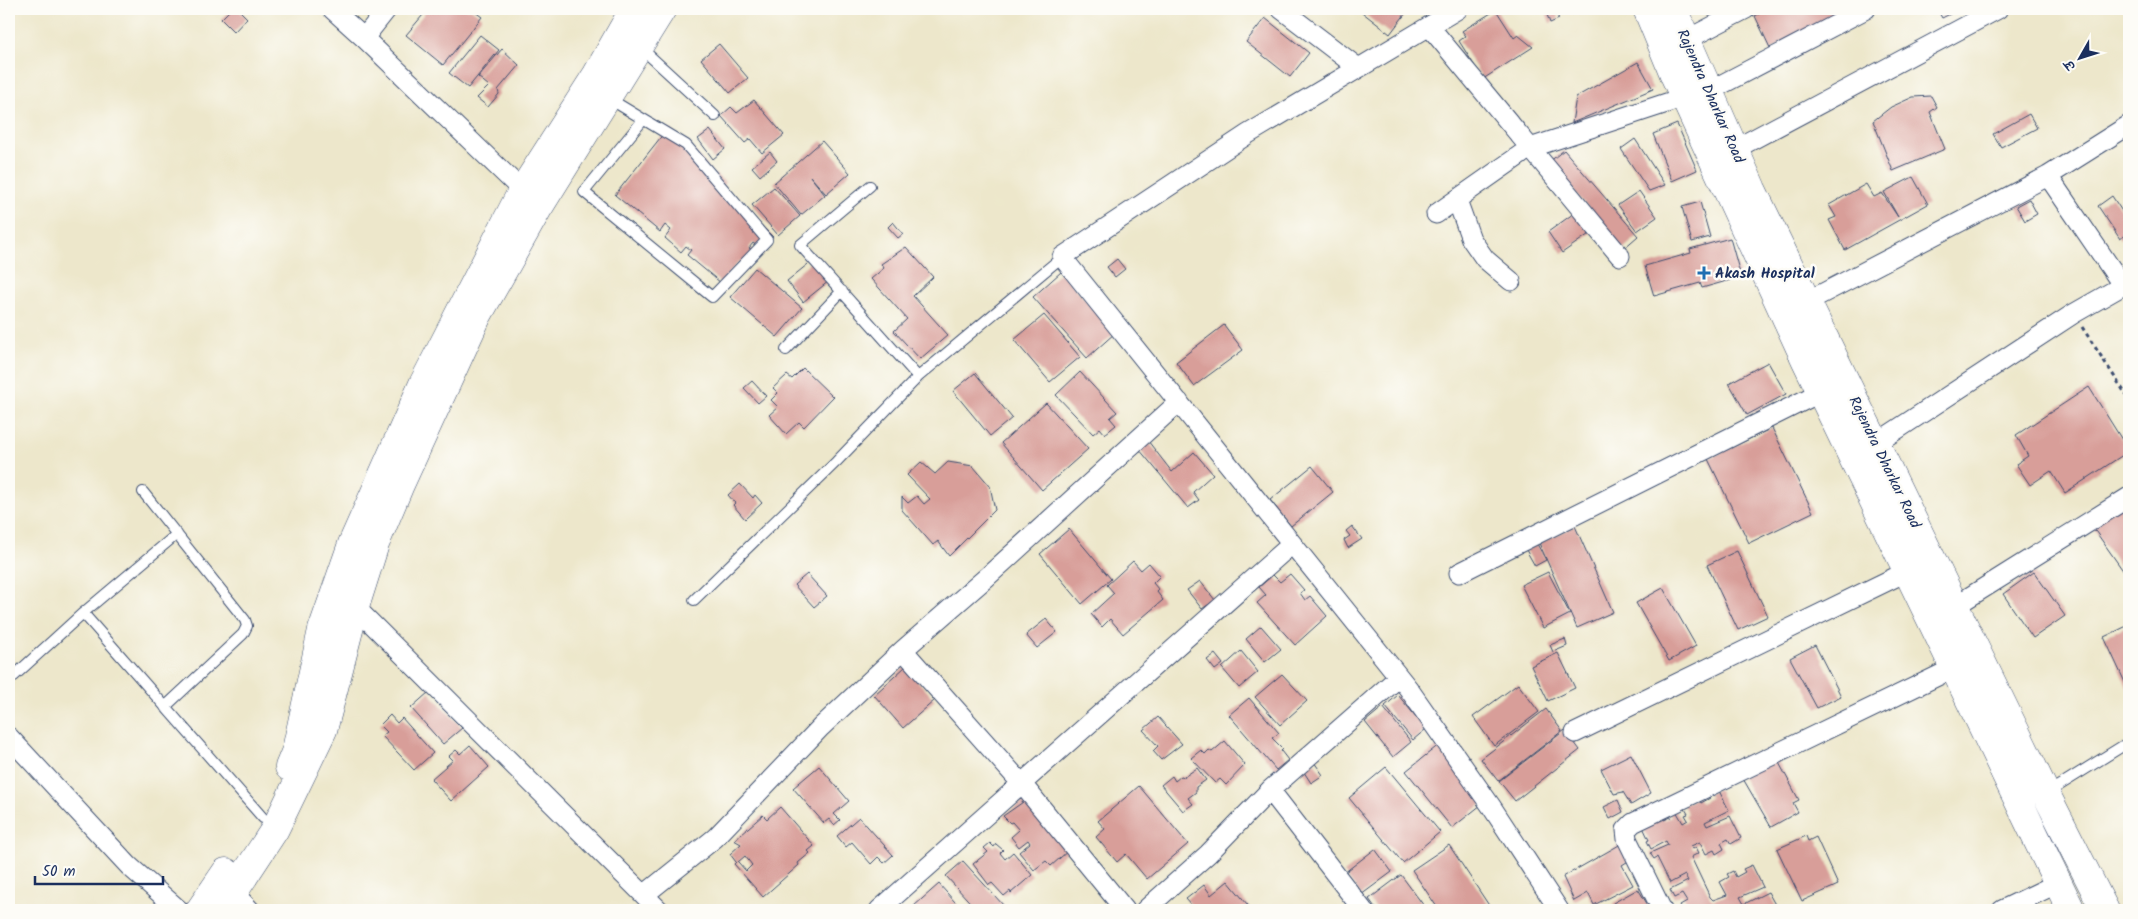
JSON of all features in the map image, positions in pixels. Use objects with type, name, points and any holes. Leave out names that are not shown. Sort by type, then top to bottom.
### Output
[{"type":"main road","points":[[200,910],[263,818],[296,750],[322,630],[352,544],[423,384],[531,199],[612,69],[634,9]]},
{"type":"main road","points":[[235,905],[275,829],[323,730],[355,607],[375,544],[407,469],[531,199],[608,97],[612,69],[639,46],[662,9]]},
{"type":"main road","name":"Rajendra Dharkar Road","points":[[1646,9],[1697,94],[1735,149],[1742,195],[1808,302],[1875,444],[2046,794],[2105,910]]},
{"type":"main road","name":"Rajendra Dharkar Road","points":[[1673,9],[1686,40],[1697,94],[1742,195],[1822,392],[2071,910]]},
{"type":"street","points":[[332,9],[531,199]]},
{"type":"street","points":[[364,38],[388,9]]},
{"type":"street","points":[[1281,9],[1357,67]]},
{"type":"street","points":[[1458,9],[1357,67],[1248,134],[1062,257],[1399,677],[1490,806],[1559,910]]},
{"type":"street","points":[[1686,40],[1746,9]]},
{"type":"street","points":[[1436,214],[1530,148],[1697,94],[1866,9]]},
{"type":"street","points":[[1735,149],[1998,9]]},
{"type":"street","points":[[1429,26],[1620,256]]},
{"type":"street","points":[[1808,302],[2048,176],[2129,125]]},
{"type":"street","points":[[1875,444],[2073,314],[2126,284],[2048,176]]},
{"type":"street","points":[[1457,200],[1471,239],[1485,260],[1511,281]]},
{"type":"street","points":[[1459,573],[1822,392]]},
{"type":"street","points":[[644,896],[715,838],[821,727],[903,650],[987,577],[1179,402]]},
{"type":"street","points":[[1955,606],[2129,497]]},
{"type":"street","points":[[879,910],[1292,544]]},
{"type":"street","points":[[1575,733],[1908,571]]},
{"type":"street","points":[[355,607],[659,910]]},
{"type":"street","points":[[903,650],[1022,784],[1125,910]]},
{"type":"street","points":[[1662,910],[1627,840],[1626,830],[1633,823],[1954,668]]},
{"type":"street","points":[[1145,910],[1208,854],[1270,790],[1399,677]]},
{"type":"street","points":[[9,737],[129,866],[179,910]]},
{"type":"street","points":[[1270,790],[1363,910]]},
{"type":"street","points":[[2002,910],[2058,883]]},
{"type":"lane","points":[[639,46],[715,116]]},
{"type":"lane","points":[[608,97],[686,145],[767,240],[712,297],[584,192],[643,120]]},
{"type":"lane","points":[[870,186],[800,245],[918,377]]},
{"type":"lane","points":[[694,600],[836,462],[918,377],[1062,257]]},
{"type":"lane","points":[[786,350],[842,291]]},
{"type":"lane","points":[[143,492],[245,620],[247,626],[243,634],[164,707]]},
{"type":"lane","points":[[14,676],[83,613],[177,534]]},
{"type":"lane","points":[[83,613],[263,818]]},
{"type":"lane","points":[[2046,794],[2129,742]]},
{"type":"path","points":[[2073,314],[2129,399]]},
{"type":"building","points":[[231,9],[238,9],[247,18],[234,32],[221,19]]},
{"type":"building","points":[[428,9],[471,9],[482,17],[443,65],[406,35]]},
{"type":"building","points":[[1358,9],[1409,9],[1390,34]]},
{"type":"building","points":[[1545,9],[1554,9],[1559,19],[1550,23]]},
{"type":"building","points":[[1769,9],[1848,9],[1771,50],[1755,16]]},
{"type":"building","points":[[1937,9],[1960,9],[1942,18]]},
{"type":"building","points":[[1496,10],[1514,38],[1518,35],[1533,47],[1483,79],[1459,41],[1466,36],[1462,31]]},
{"type":"building","points":[[1265,18],[1309,53],[1290,77],[1246,42]]},
{"type":"building","points":[[480,35],[499,50],[468,88],[449,73]]},
{"type":"building","points":[[719,44],[748,78],[730,93],[701,59]]},
{"type":"building","points":[[502,49],[519,65],[498,90],[499,94],[488,107],[477,98],[489,86],[478,77]]},
{"type":"building","points":[[1638,62],[1653,89],[1572,123],[1576,97]]},
{"type":"building","points":[[1931,96],[1937,107],[1930,112],[1945,149],[1893,171],[1873,121],[1891,107],[1913,97]]},
{"type":"building","points":[[754,100],[784,135],[762,153],[750,139],[745,143],[721,116],[731,107],[737,113]]},
{"type":"building","points":[[2029,114],[2037,128],[2001,147],[1993,134]]},
{"type":"building","points":[[1677,124],[1697,170],[1672,181],[1653,134]]},
{"type":"building","points":[[668,128],[690,146],[710,170],[705,176],[710,181],[715,174],[725,182],[722,186],[773,237],[760,248],[753,243],[749,248],[755,252],[744,265],[739,261],[721,283],[687,255],[691,250],[686,246],[681,252],[665,238],[671,230],[665,225],[660,232],[615,195]]},
{"type":"building","points":[[710,130],[725,149],[713,159],[698,139]]},
{"type":"building","points":[[1635,139],[1665,185],[1649,191],[1621,149]]},
{"type":"building","points":[[822,141],[850,173],[826,194],[810,176],[825,195],[801,215],[774,183]]},
{"type":"building","points":[[1564,150],[1638,236],[1623,249],[1549,162]]},
{"type":"building","points":[[770,152],[777,161],[760,176],[752,167]]},
{"type":"building","points":[[1913,177],[1928,204],[1845,250],[1829,220],[1836,217],[1829,205],[1866,184],[1874,197],[1882,193],[1898,217],[1884,192]]},
{"type":"building","points":[[774,187],[800,216],[778,235],[752,205]]},
{"type":"building","points":[[1639,191],[1657,217],[1637,231],[1618,205]]},
{"type":"building","points":[[2112,196],[2129,222],[2129,233],[2120,239],[2098,206]]},
{"type":"building","points":[[2029,199],[2037,214],[2025,221],[2016,206]]},
{"type":"building","points":[[1700,202],[1710,237],[1692,242],[1682,207]]},
{"type":"building","points":[[1577,211],[1592,232],[1562,253],[1548,232]]},
{"type":"building","points":[[893,222],[903,234],[898,238],[888,227]]},
{"type":"building","points":[[1730,238],[1741,277],[1702,288],[1700,283],[1654,296],[1645,266],[1691,253],[1690,249]]},
{"type":"building","points":[[906,247],[933,277],[913,296],[948,335],[920,359],[894,331],[907,319],[871,279],[884,268],[881,264]]},
{"type":"building","points":[[1117,259],[1125,269],[1115,277],[1107,267]]},
{"type":"building","points":[[813,260],[829,281],[803,302],[787,281]]},
{"type":"building","points":[[755,268],[802,308],[777,337],[730,297]]},
{"type":"building","points":[[1061,272],[1115,333],[1087,358],[1033,297]]},
{"type":"building","points":[[1044,315],[1080,357],[1050,382],[1014,340]]},
{"type":"building","points":[[1224,325],[1243,350],[1194,386],[1176,362]]},
{"type":"building","points":[[1768,362],[1786,394],[1747,415],[1729,383]]},
{"type":"building","points":[[803,368],[833,397],[804,427],[799,422],[786,434],[769,415],[778,407],[771,400],[778,393],[773,388],[787,375],[792,379]]},
{"type":"building","points":[[1080,372],[1117,412],[1110,418],[1116,425],[1105,434],[1100,428],[1093,434],[1056,395]]},
{"type":"building","points":[[975,373],[1012,418],[990,436],[953,391]]},
{"type":"building","points":[[752,381],[766,396],[758,403],[744,388]]},
{"type":"building","points":[[2089,387],[2129,451],[2065,493],[2051,471],[2030,485],[2016,464],[2028,456],[2016,435]]},
{"type":"building","points":[[1046,403],[1088,449],[1042,490],[1001,443]]},
{"type":"building","points":[[1772,428],[1813,512],[1749,543],[1708,459]]},
{"type":"building","points":[[1148,441],[1172,472],[1194,452],[1213,474],[1193,492],[1199,500],[1188,508],[1139,449]]},
{"type":"building","points":[[921,462],[935,474],[948,462],[973,466],[990,486],[995,510],[949,556],[938,541],[933,545],[902,510],[902,497],[908,503],[917,496],[924,504],[930,499],[907,475]]},
{"type":"building","points":[[1312,466],[1333,492],[1291,526],[1270,500]]},
{"type":"building","points":[[740,484],[753,498],[755,495],[762,503],[745,519],[733,505],[735,503],[728,495]]},
{"type":"building","points":[[2129,499],[2129,579],[2091,525]]},
{"type":"building","points":[[1352,526],[1362,539],[1348,548],[1344,540],[1350,536],[1346,531]]},
{"type":"building","points":[[1575,526],[1613,612],[1577,628],[1539,543]]},
{"type":"building","points":[[1069,529],[1111,579],[1082,604],[1040,554]]},
{"type":"building","points":[[1537,544],[1546,560],[1535,566],[1526,550]]},
{"type":"building","points":[[1737,551],[1768,616],[1738,630],[1707,565]]},
{"type":"building","points":[[1133,561],[1141,570],[1149,563],[1160,576],[1153,583],[1159,590],[1157,592],[1163,600],[1123,634],[1110,619],[1102,627],[1091,614],[1114,593],[1107,585]]},
{"type":"building","points":[[1548,572],[1570,614],[1543,628],[1521,585]]},
{"type":"building","points":[[2034,572],[2065,616],[2033,638],[2003,594]]},
{"type":"building","points":[[807,574],[827,596],[814,607],[794,585]]},
{"type":"building","points":[[1290,574],[1304,590],[1300,593],[1305,600],[1310,596],[1327,616],[1295,645],[1257,603],[1266,595],[1259,587],[1273,575],[1280,582]]},
{"type":"building","points":[[1200,581],[1215,600],[1202,609],[1187,590]]},
{"type":"building","points":[[1663,588],[1696,646],[1669,661],[1636,603]]},
{"type":"building","points":[[1046,619],[1057,632],[1037,648],[1026,635]]},
{"type":"building","points":[[2129,625],[2129,691],[2104,637]]},
{"type":"building","points":[[1261,626],[1281,649],[1265,662],[1246,639]]},
{"type":"building","points":[[1565,639],[1567,646],[1553,652],[1550,645]]},
{"type":"building","points":[[1815,645],[1841,696],[1817,708],[1790,658]]},
{"type":"building","points":[[1241,651],[1258,672],[1239,688],[1222,668]]},
{"type":"building","points":[[1558,653],[1575,688],[1548,701],[1531,666]]},
{"type":"building","points":[[1215,654],[1223,664],[1215,670],[1207,660]]},
{"type":"building","points":[[905,667],[935,700],[903,728],[874,695]]},
{"type":"building","points":[[1282,674],[1307,701],[1280,725],[1255,697]]},
{"type":"building","points":[[1518,684],[1539,712],[1494,746],[1473,717]]},
{"type":"building","points":[[429,692],[462,728],[443,744],[411,708]]},
{"type":"building","points":[[1398,695],[1426,729],[1413,740],[1385,706]]},
{"type":"building","points":[[1249,698],[1279,733],[1272,738],[1283,749],[1281,751],[1288,760],[1276,770],[1229,715]]},
{"type":"building","points":[[1383,707],[1411,742],[1393,757],[1365,722]]},
{"type":"building","points":[[1546,709],[1562,731],[1498,781],[1481,759]]},
{"type":"building","points":[[390,715],[397,723],[402,718],[433,753],[414,770],[382,736],[387,732],[380,725]]},
{"type":"building","points":[[1158,717],[1182,744],[1161,760],[1153,751],[1158,746],[1143,730]]},
{"type":"building","points":[[1565,730],[1580,750],[1515,801],[1499,781]]},
{"type":"building","points":[[1225,741],[1245,765],[1226,785],[1220,779],[1215,783],[1191,758],[1201,750],[1205,754],[1209,750],[1212,752]]},
{"type":"building","points":[[1440,744],[1486,801],[1452,828],[1406,771]]},
{"type":"building","points":[[470,745],[489,767],[451,801],[431,779],[453,760],[449,756],[456,750],[460,754]]},
{"type":"building","points":[[1631,754],[1651,793],[1631,805],[1623,792],[1614,794],[1601,769]]},
{"type":"building","points":[[1777,759],[1799,800],[1793,803],[1798,812],[1771,827],[1742,777]]},
{"type":"building","points":[[1314,762],[1323,775],[1311,783],[1302,769]]},
{"type":"building","points":[[819,766],[849,801],[834,814],[840,820],[834,825],[829,819],[824,823],[793,788]]},
{"type":"building","points":[[1386,767],[1440,832],[1403,863],[1349,798]]},
{"type":"building","points":[[1197,768],[1206,780],[1196,787],[1196,792],[1188,798],[1193,804],[1183,811],[1161,785],[1172,776],[1175,781]]},
{"type":"building","points":[[1139,786],[1188,844],[1147,879],[1126,854],[1117,862],[1096,837],[1105,829],[1098,821]]},
{"type":"building","points":[[1718,789],[1729,810],[1705,822],[1707,826],[1730,816],[1741,838],[1731,844],[1728,839],[1721,843],[1724,849],[1716,854],[1714,850],[1706,854],[1700,842],[1691,846],[1693,849],[1696,847],[1699,853],[1691,857],[1710,897],[1713,900],[1727,895],[1720,882],[1729,877],[1727,874],[1733,871],[1736,877],[1745,872],[1743,869],[1752,865],[1763,887],[1740,897],[1744,904],[1768,892],[1778,910],[1682,910],[1680,906],[1687,902],[1682,894],[1674,898],[1670,890],[1688,881],[1685,875],[1670,883],[1657,857],[1654,859],[1650,853],[1668,845],[1666,841],[1651,849],[1642,825],[1661,815],[1664,820],[1671,817],[1669,812],[1675,809],[1683,823],[1688,820],[1685,815],[1688,814],[1683,805],[1698,797],[1701,803],[1710,798],[1708,794]]},
{"type":"building","points":[[1026,800],[1069,850],[1051,866],[1046,861],[1034,870],[1019,852],[1030,843],[1028,840],[1019,847],[1011,837],[1019,830],[1003,816]]},
{"type":"building","points":[[1618,800],[1623,812],[1610,819],[1604,807]]},
{"type":"building","points":[[780,807],[814,846],[808,851],[810,853],[798,863],[799,865],[763,897],[734,864],[736,862],[730,854],[741,844],[734,840],[763,815],[767,819]],"holes":[[[745,856],[752,865],[746,871],[738,862]]]},
{"type":"building","points":[[859,817],[893,855],[884,863],[878,857],[871,864],[852,842],[846,847],[837,836]]},
{"type":"building","points":[[1806,836],[1808,841],[1816,837],[1838,885],[1802,901],[1777,849]]},
{"type":"building","points":[[990,843],[994,847],[996,844],[1003,850],[1000,853],[1005,859],[1013,852],[1032,875],[1011,893],[1010,891],[1004,896],[992,883],[989,885],[973,864],[988,852],[984,848]]},
{"type":"building","points":[[1621,844],[1630,860],[1622,865],[1633,885],[1594,905],[1588,893],[1574,901],[1563,877]]},
{"type":"building","points":[[1449,845],[1492,910],[1439,910],[1412,870]]},
{"type":"building","points":[[1375,849],[1392,872],[1361,895],[1344,873]]},
{"type":"building","points":[[963,861],[1004,906],[1000,910],[977,910],[946,876]]},
{"type":"building","points":[[1401,875],[1427,910],[1377,910],[1369,899]]},
{"type":"building","points":[[1228,881],[1252,910],[1191,910],[1194,908],[1186,899],[1204,885],[1211,895]]},
{"type":"building","points":[[939,884],[962,910],[917,910],[914,906]]},
{"type":"building","points":[[1638,889],[1651,910],[1610,910],[1615,908],[1613,903]]},
{"type":"place","name":"Akash Hospital","points":[[1704,273]]}]
